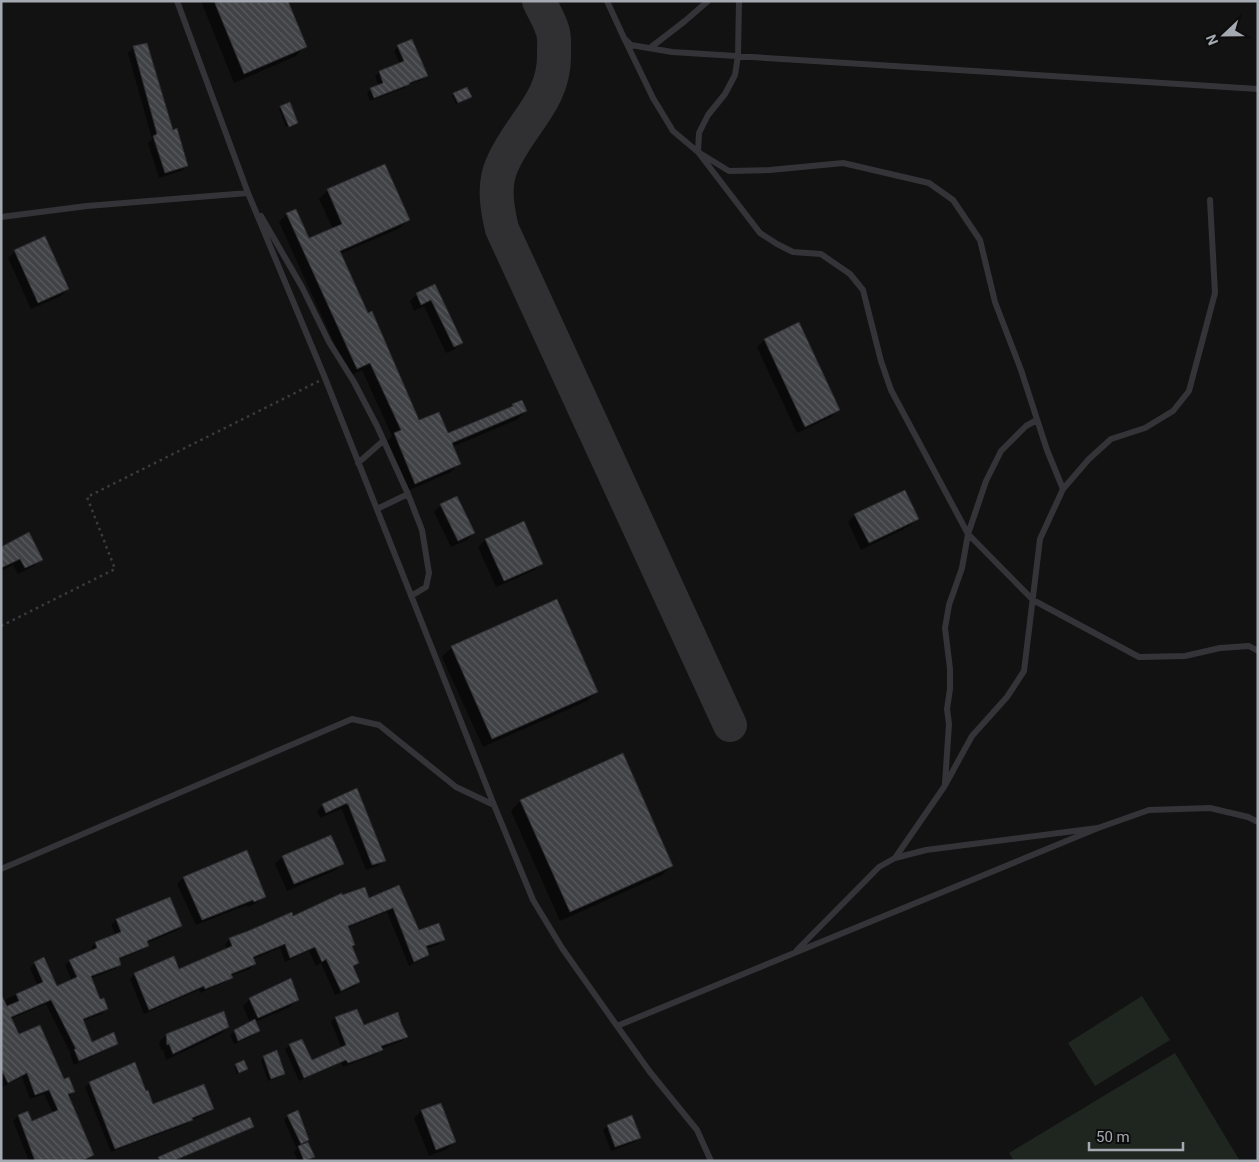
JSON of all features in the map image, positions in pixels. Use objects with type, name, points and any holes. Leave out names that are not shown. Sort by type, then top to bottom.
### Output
[{"type":"lane","points":[[177,1],[248,194],[325,378],[533,900],[562,948],[617,1026],[650,1072],[697,1130],[711,1161]]},
{"type":"lane","points":[[607,1],[653,98],[673,131],[698,152],[729,171],[770,170],[843,163],[928,183],[953,200],[980,240],[995,302],[1063,490]]},
{"type":"lane","points":[[650,48],[685,22],[708,1]]},
{"type":"lane","points":[[739,1],[738,56],[735,75],[725,94],[708,115],[698,133],[698,152],[760,233],[793,252],[820,254],[850,274],[863,290],[881,361],[891,390],[968,534],[1033,600],[1139,657],[1185,656],[1220,648],[1249,646],[1258,651]]},
{"type":"lane","points":[[624,38],[631,45],[672,52],[1258,89]]},
{"type":"lane","points":[[1,216],[87,206],[248,194]]},
{"type":"lane","points":[[248,194],[302,287],[329,342],[354,382],[408,494],[422,530],[429,573],[426,587],[411,596]]},
{"type":"lane","points":[[895,858],[944,787],[972,736],[1007,697],[1024,671],[1040,539],[1063,490],[1088,459],[1111,440],[1145,428],[1173,411],[1189,391],[1215,293],[1210,200]]},
{"type":"lane","points":[[944,787],[949,724],[947,709],[950,689],[950,669],[945,628],[949,605],[962,568],[968,534],[986,481],[1001,451],[1026,426],[1037,420]]},
{"type":"lane","points":[[358,462],[383,441]]},
{"type":"lane","points":[[377,509],[408,494]]},
{"type":"lane","points":[[1,869],[352,719],[379,725],[456,787],[494,805]]},
{"type":"lane","points":[[617,1026],[1098,828],[1149,810],[1210,808],[1248,817],[1258,822]]},
{"type":"lane","points":[[794,953],[879,867],[895,858],[926,850],[1098,828]]},
{"type":"path","points":[[1,626],[115,569],[87,497],[325,378]]},
{"type":"shaded area","points":[[1142,996],[1170,1040],[1095,1086],[1068,1043]]},
{"type":"shaded area","points":[[1175,1053],[1240,1161],[1014,1161],[1009,1153]]},
{"type":"building","points":[[214,1],[288,1],[307,47],[244,74]]},
{"type":"building","points":[[412,39],[428,76],[374,98],[370,88],[383,83],[379,71],[404,61],[397,45]]},
{"type":"building","points":[[147,43],[173,130],[177,128],[188,166],[165,173],[153,136],[157,134],[133,46]]},
{"type":"building","points":[[467,87],[472,97],[458,103],[453,93]]},
{"type":"building","points":[[290,102],[298,123],[289,127],[280,106]]},
{"type":"building","points":[[385,164],[410,220],[340,251],[368,313],[372,311],[419,420],[439,412],[448,433],[513,406],[512,404],[522,400],[527,411],[452,443],[461,464],[415,484],[394,433],[401,430],[370,363],[357,369],[286,213],[296,209],[309,238],[342,224],[327,189]]},
{"type":"building","points":[[45,236],[69,289],[38,303],[14,250]]},
{"type":"building","points":[[435,284],[463,343],[454,347],[431,300],[421,305],[416,293]]},
{"type":"building","points":[[799,322],[840,410],[805,427],[764,339]]},
{"type":"building","points":[[905,490],[919,519],[869,543],[854,514]]},
{"type":"building","points":[[457,496],[475,533],[458,541],[440,504]]},
{"type":"building","points":[[524,521],[543,564],[504,581],[485,539]]},
{"type":"building","points":[[29,532],[43,560],[25,568],[20,559],[1,568],[1,547]]},
{"type":"building","points":[[557,599],[598,692],[492,739],[451,646]]},
{"type":"building","points":[[623,753],[673,866],[570,912],[520,800]]},
{"type":"building","points":[[357,788],[386,861],[372,865],[347,803],[326,813],[322,804]]},
{"type":"building","points":[[331,835],[344,864],[294,884],[282,856]]},
{"type":"building","points":[[247,850],[266,897],[254,902],[253,900],[202,920],[183,877]]},
{"type":"building","points":[[399,885],[419,930],[439,923],[445,940],[426,946],[429,955],[414,962],[393,908],[348,926],[355,945],[352,946],[359,963],[353,966],[360,982],[341,991],[326,959],[322,962],[315,947],[290,958],[285,944],[253,957],[256,964],[231,974],[233,978],[205,989],[204,986],[149,1010],[134,973],[174,956],[179,969],[232,946],[229,938],[292,912],[293,916],[342,893],[342,895],[365,887],[369,898]]},
{"type":"building","points":[[170,897],[182,926],[147,941],[149,946],[119,958],[121,965],[91,976],[100,999],[104,998],[108,1009],[83,1019],[92,1042],[114,1032],[118,1044],[79,1061],[74,1049],[76,1049],[51,1000],[11,1017],[19,1034],[40,1025],[64,1079],[69,1077],[75,1092],[68,1094],[94,1155],[82,1161],[35,1161],[18,1115],[28,1111],[32,1121],[58,1110],[49,1090],[35,1095],[27,1073],[8,1083],[1,1069],[1,994],[7,1006],[19,1001],[16,994],[43,982],[34,962],[44,957],[57,986],[77,977],[69,960],[97,948],[95,942],[121,932],[116,919]]},
{"type":"building","points":[[291,978],[299,1000],[258,1018],[249,998]]},
{"type":"building","points":[[357,1009],[364,1025],[398,1012],[408,1037],[381,1046],[383,1050],[348,1063],[346,1060],[304,1078],[289,1044],[302,1039],[312,1060],[346,1045],[335,1017]]},
{"type":"building","points":[[224,1011],[229,1027],[173,1054],[169,1044],[167,1045],[166,1034]]},
{"type":"building","points":[[255,1019],[260,1031],[238,1041],[234,1030]]},
{"type":"building","points":[[277,1050],[285,1074],[271,1079],[263,1056]]},
{"type":"building","points":[[244,1060],[248,1069],[239,1073],[235,1064]]},
{"type":"building","points":[[135,1062],[153,1104],[204,1084],[214,1109],[192,1118],[193,1120],[115,1149],[89,1082]]},
{"type":"building","points":[[441,1103],[456,1142],[436,1150],[421,1110]]},
{"type":"building","points":[[298,1110],[309,1140],[301,1144],[287,1115]]},
{"type":"building","points":[[632,1115],[641,1138],[615,1147],[607,1125]]},
{"type":"building","points":[[250,1117],[254,1127],[173,1161],[160,1161],[158,1157]]},
{"type":"building","points":[[308,1142],[315,1157],[304,1161],[298,1146]]},
{"type":"taxiway","points":[[539,1],[554,35],[553,69],[543,98],[509,150],[499,173],[497,197],[502,229],[730,725]]}]
